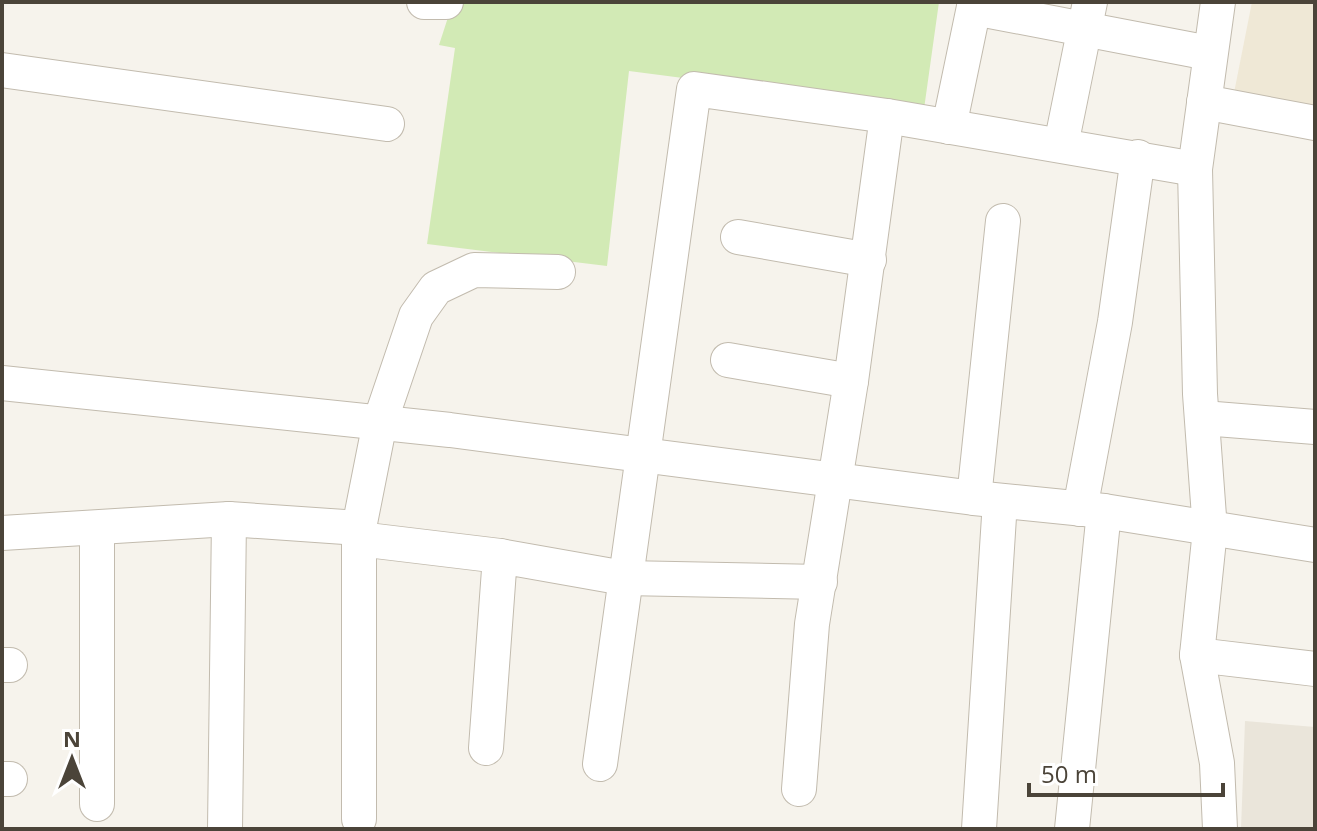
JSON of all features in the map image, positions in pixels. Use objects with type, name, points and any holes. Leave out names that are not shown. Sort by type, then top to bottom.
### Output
[{"type":"street","points":[[424,2],[446,2]]},
{"type":"street","points":[[1218,2],[1195,169],[1210,530],[1197,655],[1217,763],[1220,829]]},
{"type":"street","points":[[949,127],[974,5],[1087,15],[1209,53]]},
{"type":"street","points":[[1061,145],[1087,15]]},
{"type":"street","points":[[2,70],[387,124]]},
{"type":"street","points":[[600,764],[694,89],[887,116],[1195,169]]},
{"type":"street","points":[[1204,102],[1315,123]]},
{"type":"street","points":[[799,789],[812,624],[869,260],[887,116]]},
{"type":"street","points":[[1072,829],[1092,510],[1138,157]]},
{"type":"street","points":[[979,829],[987,499],[1003,221]]},
{"type":"street","points":[[738,237],[869,260]]},
{"type":"street","points":[[359,819],[359,533],[380,422],[416,316],[436,288],[474,270],[558,272]]},
{"type":"street","points":[[728,360],[851,381]]},
{"type":"street","points":[[2,383],[380,422],[836,481],[1092,510],[1315,545]]},
{"type":"street","points":[[1203,418],[1315,427]]},
{"type":"street","points":[[2,533],[229,519],[359,533],[624,578],[820,582]]},
{"type":"street","points":[[225,829],[229,519]]},
{"type":"street","points":[[97,528],[97,804]]},
{"type":"street","points":[[486,748],[500,556]]},
{"type":"street","points":[[1197,655],[1315,669]]},
{"type":"shaded area","points":[[1252,2],[1315,2],[1315,134],[1229,118]]},
{"type":"shaded area","points":[[1245,721],[1315,727],[1315,829],[1241,829]]},
{"type":"green space","points":[[453,2],[939,2],[924,109],[629,71],[607,266],[427,244],[455,48],[439,45]]}]
